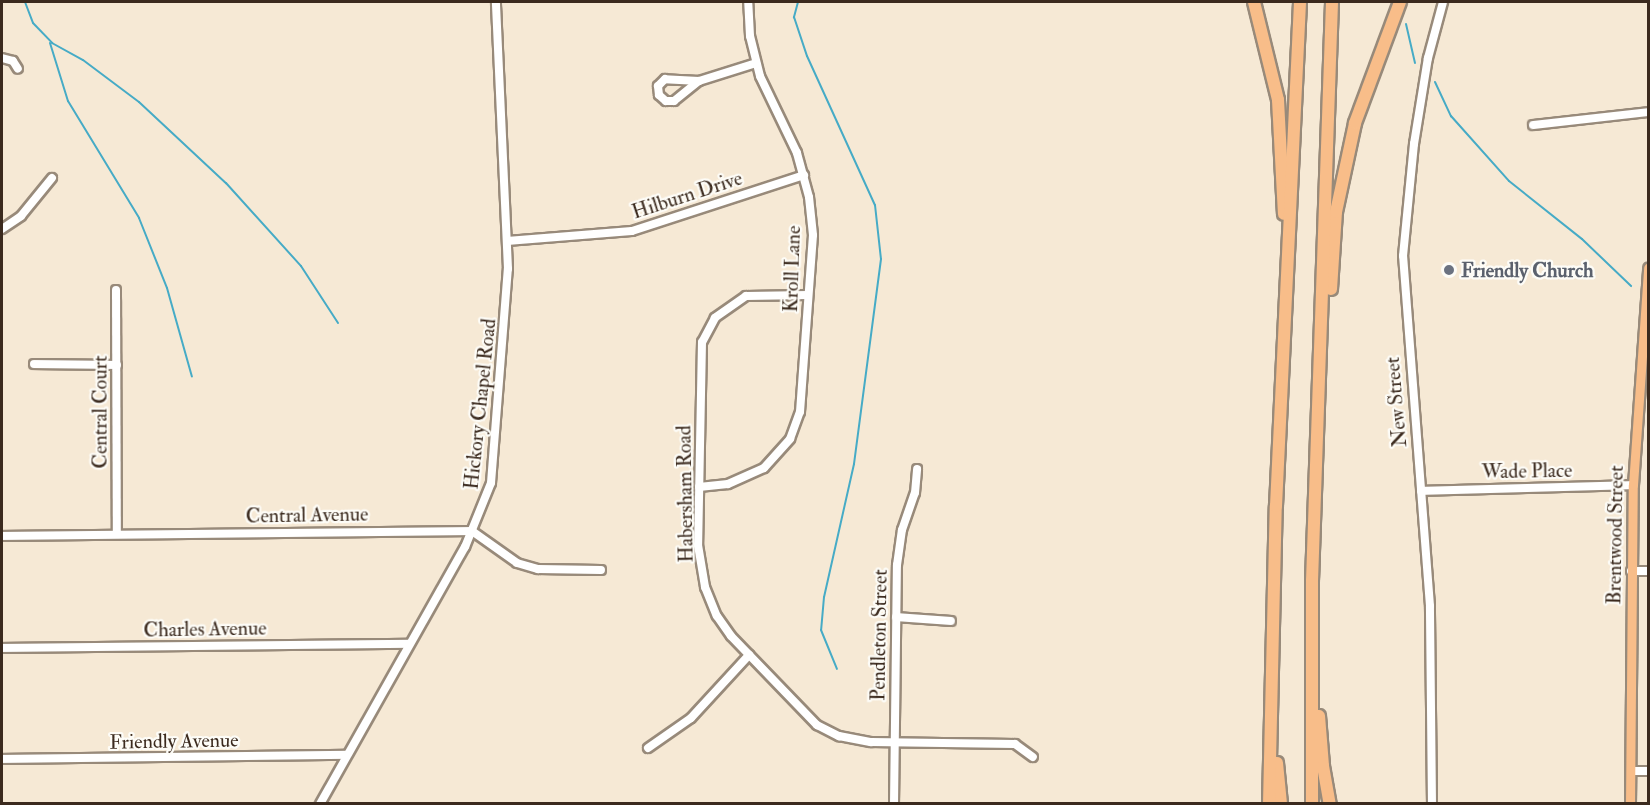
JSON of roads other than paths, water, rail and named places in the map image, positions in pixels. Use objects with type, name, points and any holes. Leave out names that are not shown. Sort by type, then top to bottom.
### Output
[{"type":"highway","points":[[1254,2],[1272,70],[1281,128],[1282,260],[1289,286]]},
{"type":"highway","points":[[1269,804],[1274,720],[1276,506],[1289,286],[1300,2]]},
{"type":"highway","points":[[1312,804],[1311,692],[1332,2]]},
{"type":"highway","points":[[1321,334],[1330,304],[1333,235],[1346,157],[1363,96],[1400,2]]},
{"type":"highway","points":[[1311,692],[1319,715],[1323,766],[1330,804]]},
{"type":"highway","points":[[1274,720],[1281,804]]},
{"type":"main road","name":"Brentwood Street","points":[[1630,804],[1633,485],[1648,268]]},
{"type":"street","name":"Hickory Chapel Road","points":[[320,804],[486,504],[494,467],[507,242],[496,2]]},
{"type":"street","name":"Kroll Lane","points":[[699,487],[728,484],[753,475],[774,460],[790,439],[800,412],[813,235],[804,175],[756,63],[748,2]]},
{"type":"street","name":"New Street","points":[[1432,804],[1430,606],[1403,256],[1416,133],[1428,58],[1443,2]]},
{"type":"street","points":[[2,58],[12,61],[18,69]]},
{"type":"street","points":[[699,81],[674,101],[666,101],[659,95],[658,86],[665,79],[699,81],[756,63]]},
{"type":"street","points":[[1533,125],[1648,112]]},
{"type":"street","name":"Hilburn Drive","points":[[507,242],[632,231],[804,175]]},
{"type":"street","points":[[2,229],[21,216],[52,178]]},
{"type":"street","name":"Central Court","points":[[116,290],[117,534]]},
{"type":"street","name":"Habersham Road","points":[[808,295],[746,296],[723,309],[708,328],[702,342],[698,544],[705,587],[717,616],[749,655],[818,725],[839,736],[894,742],[1015,744],[1033,757]]},
{"type":"street","points":[[34,364],[117,365]]},
{"type":"street","name":"Pendleton Street","points":[[894,804],[896,617],[902,530],[915,493],[917,469]]},
{"type":"street","name":"Wade Place","points":[[1421,491],[1633,485]]},
{"type":"street","points":[[472,531],[518,563],[538,569],[601,570]]},
{"type":"street","name":"Central Avenue","points":[[2,536],[472,531]]},
{"type":"street","points":[[1631,571],[1648,571]]},
{"type":"street","points":[[896,617],[951,621]]},
{"type":"street","name":"Charles Avenue","points":[[2,648],[408,644]]},
{"type":"street","points":[[648,748],[691,718],[749,655]]},
{"type":"street","name":"Friendly Avenue","points":[[2,759],[346,755]]},
{"type":"street","points":[[1631,771],[1648,771]]},
{"type":"waterway","points":[[25,2],[33,23],[52,43],[83,60],[139,102],[226,183],[301,266],[338,323]]},
{"type":"waterway","points":[[798,2],[794,17],[807,56],[875,205],[881,259],[854,464],[824,597],[821,630],[837,669]]},
{"type":"waterway","points":[[1406,24],[1415,63]]},
{"type":"waterway","points":[[50,43],[68,101],[139,218],[167,288],[192,377]]},
{"type":"waterway","points":[[1435,82],[1451,116],[1509,181],[1582,239],[1631,286]]},
{"type":"place","name":"Friendly Church","points":[[1449,270]]}]
